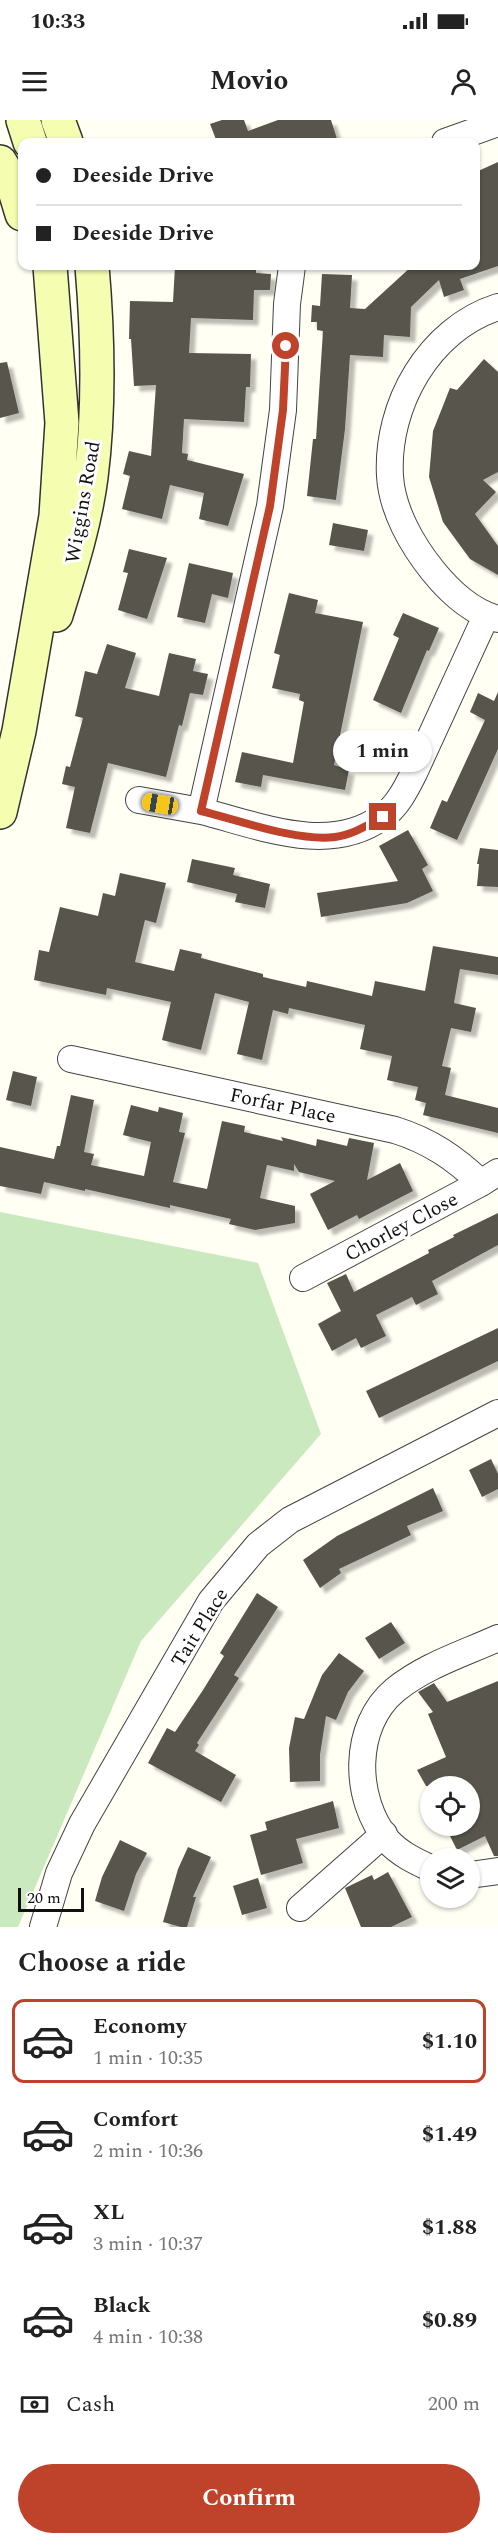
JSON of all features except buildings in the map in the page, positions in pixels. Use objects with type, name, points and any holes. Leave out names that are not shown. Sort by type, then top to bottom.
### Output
[{"type":"street","points":[[23,120],[29,138]]},
{"type":"street","points":[[58,120],[65,138]]},
{"type":"street","points":[[456,138],[498,123]]},
{"type":"street","points":[[0,162],[12,181],[18,201]]},
{"type":"street","points":[[40,270],[55,317]]},
{"type":"street","name":"Wiggins Road","points":[[0,812],[19,731],[56,516],[62,423],[50,270]]},
{"type":"street","name":"Wiggins Road","points":[[19,731],[71,568],[90,479],[95,441],[98,351],[92,270]]},
{"type":"street","points":[[201,811],[270,506],[283,410],[287,304],[291,270]]},
{"type":"street","points":[[140,800],[201,811],[299,835],[335,837],[358,830],[383,817],[401,797],[492,617],[450,591],[421,555],[402,520],[390,476],[399,410],[416,373],[431,352],[454,330],[481,312],[498,307]]},
{"type":"street","name":"Forfar Place","points":[[71,1059],[395,1130],[418,1137],[490,1177]]},
{"type":"street","name":"Chorley Close","points":[[303,1278],[490,1177]]},
{"type":"street","name":"Tait Place","points":[[43,1927],[59,1873],[82,1824],[211,1601],[258,1545],[290,1520],[498,1413]]},
{"type":"street","points":[[420,1863],[405,1856],[384,1834],[366,1796],[363,1768],[366,1735],[377,1710],[396,1690],[417,1674],[439,1662],[498,1638]]},
{"type":"street","points":[[300,1908],[384,1834]]},
{"type":"street","points":[[480,1874],[498,1871]]},
{"type":"green space","points":[[0,1212],[258,1263],[321,1434],[141,1641],[18,1927],[0,1927]]},
{"type":"route","points":[[286,346],[283,410],[270,506],[201,811],[299,835],[335,837],[358,830],[383,817]]}]
